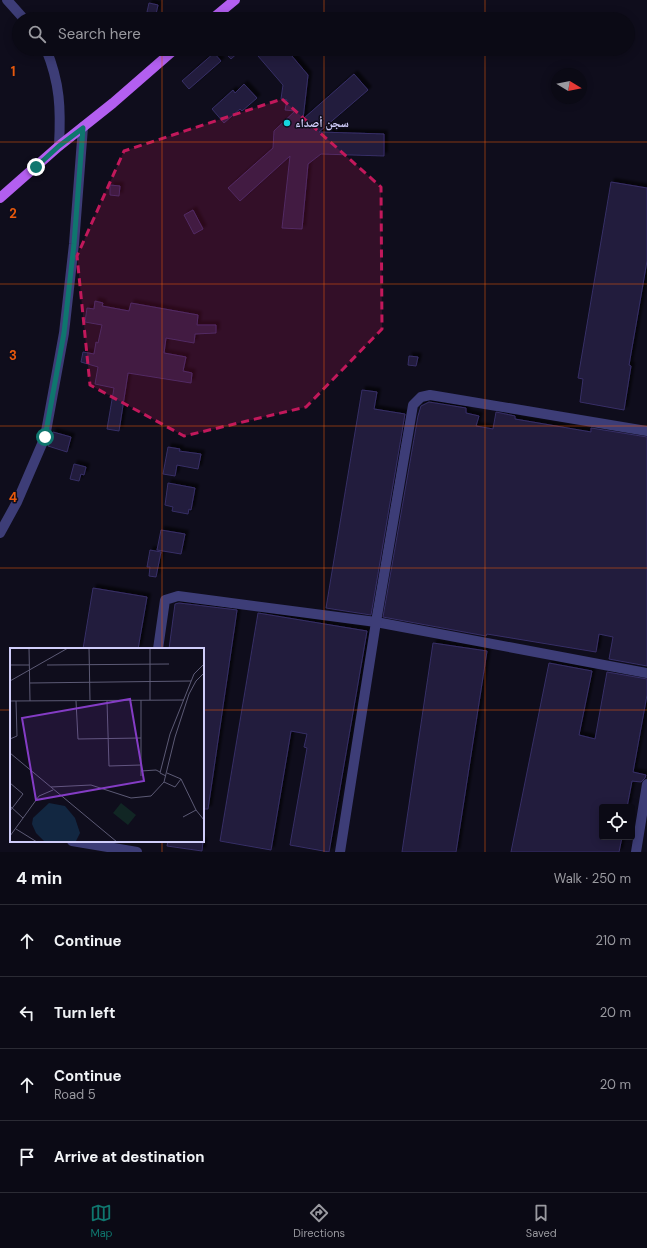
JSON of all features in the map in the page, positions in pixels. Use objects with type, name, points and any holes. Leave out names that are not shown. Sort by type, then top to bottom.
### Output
[{"type":"main road","points":[[220,12],[235,0]]},
{"type":"main road","points":[[0,198],[59,146],[83,128],[167,56]]},
{"type":"street","points":[[7,0],[18,12]]},
{"type":"street","points":[[48,56],[56,78],[59,97],[61,115],[59,146]]},
{"type":"street","points":[[0,533],[17,502],[45,437],[64,333],[74,244],[83,128]]},
{"type":"street","points":[[340,852],[376,622],[413,405],[421,397],[430,395],[647,430]]},
{"type":"street","points":[[158,648],[165,600],[178,596],[376,622],[647,672]]},
{"type":"street","points":[[636,852],[647,784]]},
{"type":"street","points":[[74,842],[85,848],[127,846],[137,852]]},
{"type":"highlighted area","points":[[282,99],[381,187],[382,329],[306,407],[184,436],[90,385],[77,256],[124,151]]},
{"type":"building","points":[[149,3],[158,5],[156,12],[147,12]]},
{"type":"building","points":[[211,56],[217,56],[221,61],[189,89],[182,81]]},
{"type":"building","points":[[258,56],[292,56],[308,75],[303,119],[354,74],[368,90],[319,132],[384,134],[384,156],[321,154],[308,164],[302,229],[282,228],[290,156],[240,201],[228,188],[273,148],[274,131],[295,111],[285,110],[287,100],[281,99],[283,85]]},
{"type":"building","points":[[244,84],[257,98],[242,111],[240,109],[224,123],[212,109],[233,90],[235,93]]},
{"type":"building","points":[[611,182],[647,188],[647,261],[629,365],[631,366],[624,410],[580,402],[583,379],[578,378]]},
{"type":"building","points":[[110,185],[120,186],[119,196],[110,195]]},
{"type":"building","points":[[193,210],[203,229],[194,234],[184,215]]},
{"type":"building","points":[[95,301],[103,303],[102,306],[129,311],[131,303],[198,315],[197,325],[216,325],[216,333],[195,334],[194,343],[166,338],[164,353],[186,357],[183,371],[192,373],[191,383],[128,373],[119,431],[107,429],[114,388],[95,384],[98,367],[81,362],[83,352],[94,354],[96,342],[98,343],[102,325],[85,322],[87,308],[94,309]]},
{"type":"building","points":[[409,356],[418,357],[416,366],[408,365]]},
{"type":"building","points":[[362,390],[377,392],[374,409],[405,414],[371,615],[326,608]]},
{"type":"building","points":[[429,402],[466,408],[466,413],[479,416],[476,426],[493,429],[496,412],[515,416],[515,419],[591,432],[591,428],[647,437],[647,666],[609,659],[613,637],[599,634],[596,652],[487,634],[486,636],[383,617],[418,416],[421,406]]},
{"type":"building","points":[[53,432],[71,437],[67,452],[48,446]]},
{"type":"building","points":[[168,447],[180,449],[179,451],[201,454],[198,469],[177,465],[175,476],[163,474]]},
{"type":"building","points":[[74,464],[86,467],[84,475],[81,474],[79,481],[70,479]]},
{"type":"building","points":[[168,483],[195,488],[191,510],[189,509],[188,514],[172,511],[173,507],[165,505]]},
{"type":"building","points":[[161,530],[185,534],[181,554],[157,550]]},
{"type":"building","points":[[150,550],[161,552],[156,577],[149,576],[150,567],[147,567]]},
{"type":"building","points":[[93,588],[147,597],[138,648],[83,648]]},
{"type":"building","points":[[179,603],[237,610],[208,809],[204,809],[204,648],[169,648],[175,604]]},
{"type":"building","points":[[258,613],[367,631],[329,852],[290,845],[307,748],[304,747],[307,734],[291,731],[271,850],[220,841]]},
{"type":"building","points":[[433,643],[487,651],[456,852],[402,852]]},
{"type":"building","points":[[549,663],[592,671],[579,735],[595,739],[607,672],[647,679],[647,695],[633,772],[646,775],[645,778],[641,782],[632,781],[628,804],[599,804],[599,840],[621,840],[619,852],[511,852]]},
{"type":"building","points":[[168,842],[203,842],[202,851],[167,846]]},
{"type":"place","name":"سجن أصداء","points":[[287,123]]},
{"type":"route","points":[[36,167],[59,146],[83,128],[74,244],[64,333],[45,437]]}]
